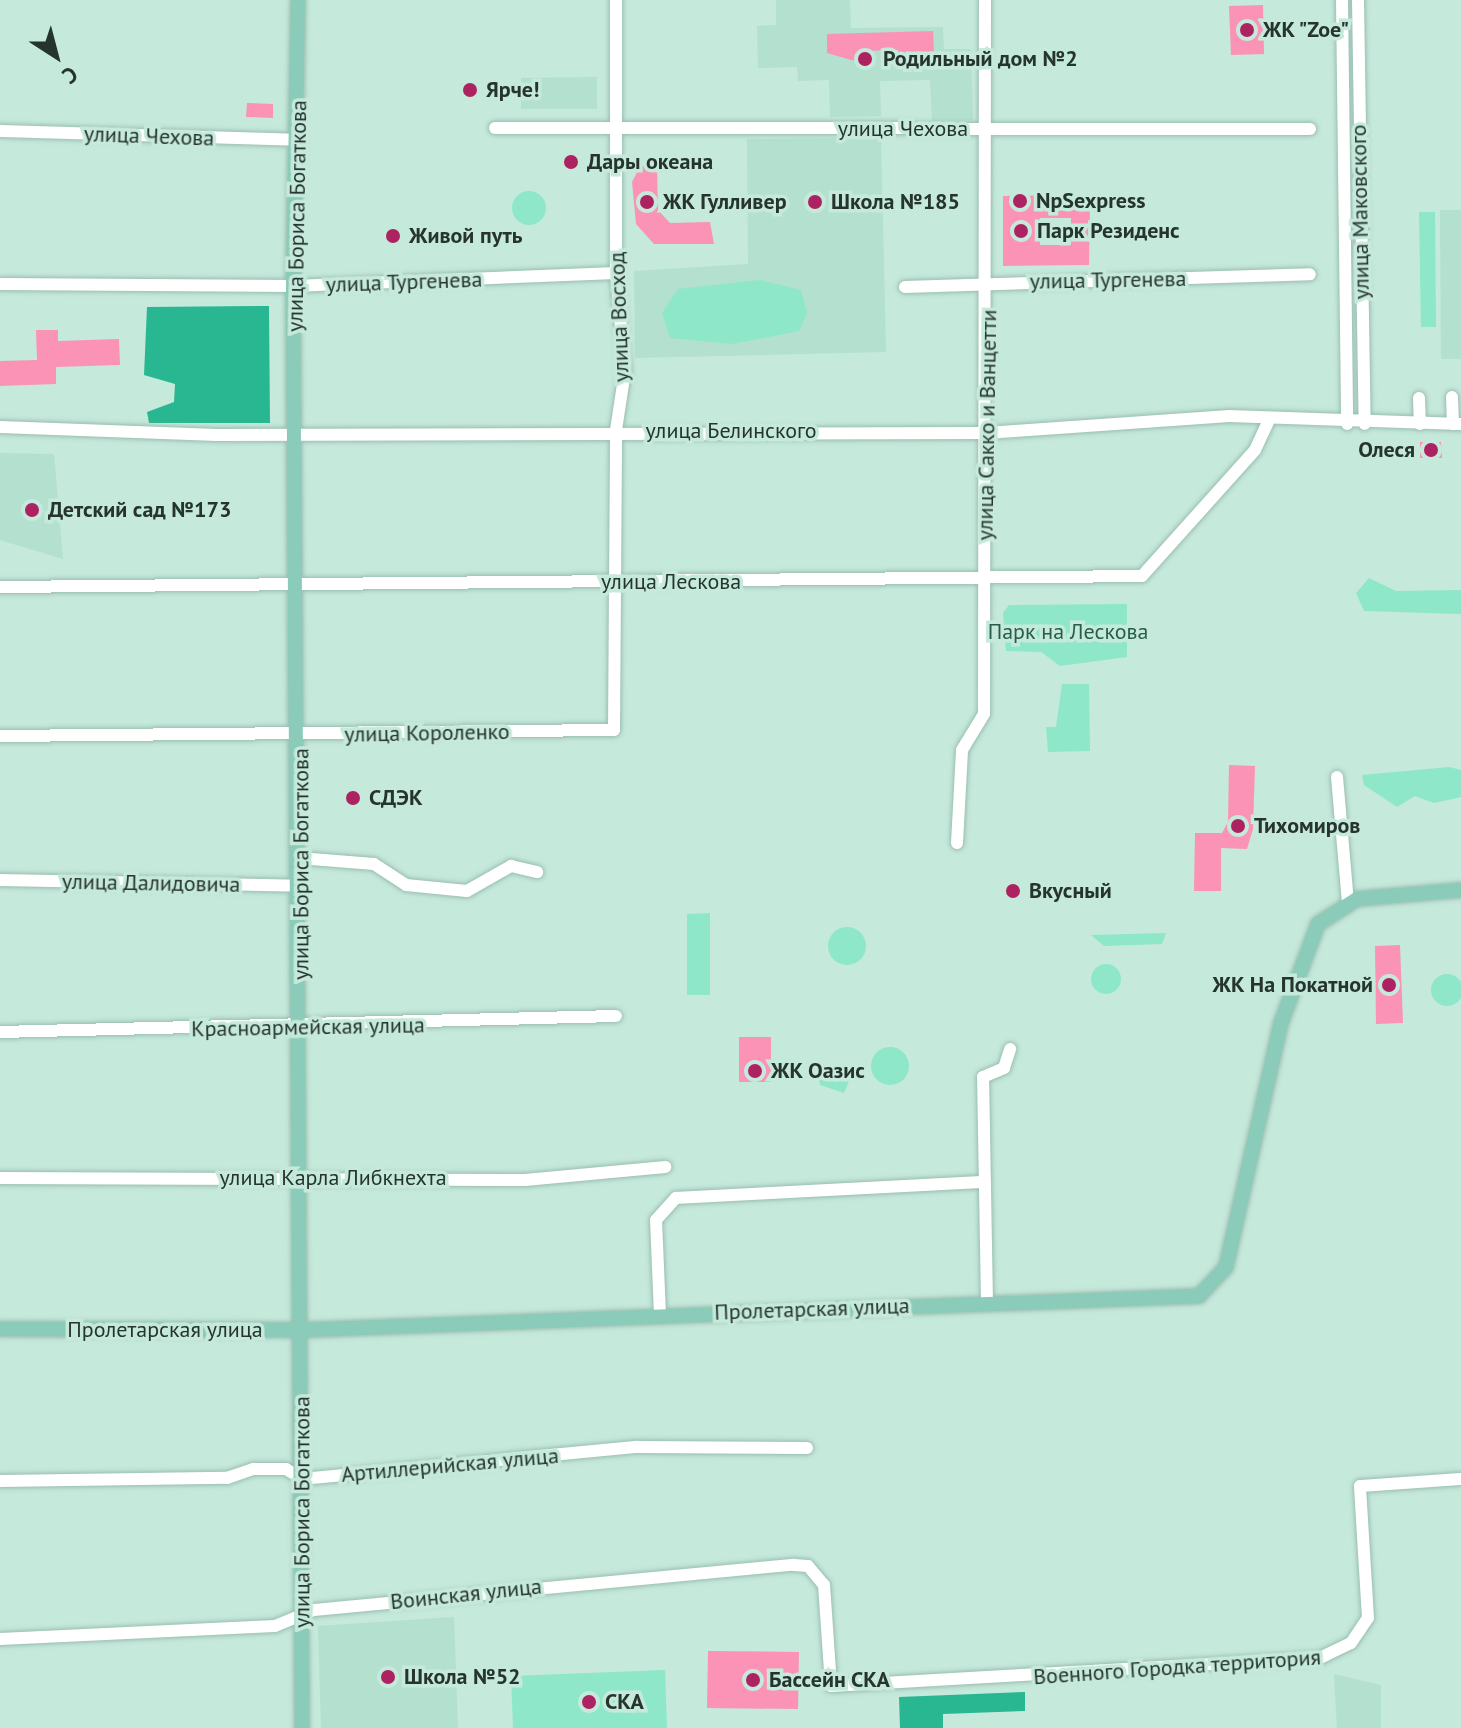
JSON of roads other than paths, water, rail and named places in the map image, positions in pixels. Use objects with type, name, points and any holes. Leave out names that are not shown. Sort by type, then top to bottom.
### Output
[{"type":"main road","name":"улица Бориса Богаткова","points":[[298,0],[298,140],[293,286],[298,431],[302,1028],[302,1728]]},
{"type":"main road","points":[[1344,905],[1461,890]]},
{"type":"main road","name":"Пролетарская улица","points":[[0,1329],[303,1330],[987,1303],[1163,1300],[1199,1296],[1219,1281],[1304,950],[1318,924],[1344,905]]},
{"type":"street","name":"улица Восход","points":[[614,730],[618,582],[616,430],[625,371],[616,273],[616,0]]},
{"type":"street","name":"улица Сакко и Ванцетти","points":[[957,843],[962,750],[984,714],[990,282],[985,0]]},
{"type":"street","points":[[1342,0],[1347,424]]},
{"type":"street","name":"улица Маковского","points":[[1358,0],[1365,424]]},
{"type":"street","name":"улица Чехова","points":[[495,128],[616,131],[1310,129]]},
{"type":"street","name":"улица Чехова","points":[[0,131],[298,140]]},
{"type":"street","name":"улица Тургенева","points":[[0,284],[293,286],[616,273]]},
{"type":"street","name":"улица Тургенева","points":[[905,287],[1310,274]]},
{"type":"street","points":[[1452,397],[1457,424]]},
{"type":"street","points":[[1419,398],[1420,424]]},
{"type":"street","name":"улица Белинского","points":[[0,427],[986,433],[1229,416],[1268,422],[1457,424]]},
{"type":"street","name":"улица Лескова","points":[[0,587],[1142,576],[1255,450],[1268,422]]},
{"type":"street","name":"улица Короленко","points":[[0,736],[614,730]]},
{"type":"street","points":[[1337,777],[1344,905]]},
{"type":"street","points":[[299,858],[374,864],[406,885],[467,891],[511,866],[537,872]]},
{"type":"street","name":"улица Далидовича","points":[[0,880],[301,886]]},
{"type":"street","name":"Красноармейская улица","points":[[0,1032],[302,1028],[616,1016]]},
{"type":"street","points":[[987,1303],[983,1077],[1004,1068],[1010,1049]]},
{"type":"street","name":"улица Карла Либкнехта","points":[[0,1178],[525,1180],[665,1167]]},
{"type":"street","points":[[660,1315],[654,1236],[656,1220],[676,1198],[985,1182]]},
{"type":"street","name":"Артиллерийская улица","points":[[0,1481],[227,1478],[253,1469],[286,1469],[302,1479],[637,1447],[807,1448]]},
{"type":"street","name":"Военного Городка территория","points":[[831,1686],[1332,1656],[1368,1618],[1360,1486],[1461,1479]]},
{"type":"street","name":"Воинская улица","points":[[0,1639],[275,1626],[300,1616],[472,1593],[808,1566],[824,1585],[831,1686]]},
{"type":"place","name":"ЖК \"Zoe\"","points":[[1247,30]]},
{"type":"place","name":"Родильный дом №2","points":[[865,59]]},
{"type":"place","name":"Ярче!","points":[[470,90]]},
{"type":"place","name":"Дары океана","points":[[571,162]]},
{"type":"place","name":"NpSexpress","points":[[1020,201]]},
{"type":"place","name":"ЖК Гулливер","points":[[647,202]]},
{"type":"place","name":"Школа №185","points":[[815,202]]},
{"type":"place","name":"Парк Резиденс","points":[[1021,231]]},
{"type":"place","name":"Живой путь","points":[[393,236]]},
{"type":"place","name":"Олеся","points":[[1431,450]]},
{"type":"place","name":"Детский сад №173","points":[[32,510]]},
{"type":"place","name":"СДЭК","points":[[353,798]]},
{"type":"place","name":"Тихомиров","points":[[1238,826]]},
{"type":"place","name":"Вкусный","points":[[1013,891]]},
{"type":"place","name":"ЖК На Покатной","points":[[1389,985]]},
{"type":"place","name":"ЖК Оазис","points":[[755,1071]]},
{"type":"place","name":"Школа №52","points":[[388,1677]]},
{"type":"place","name":"Бассейн СКА","points":[[753,1680]]},
{"type":"place","name":"СКА","points":[[589,1702]]},
{"type":"park label","name":"Парк на Лескова","points":[[1068,632]]}]
